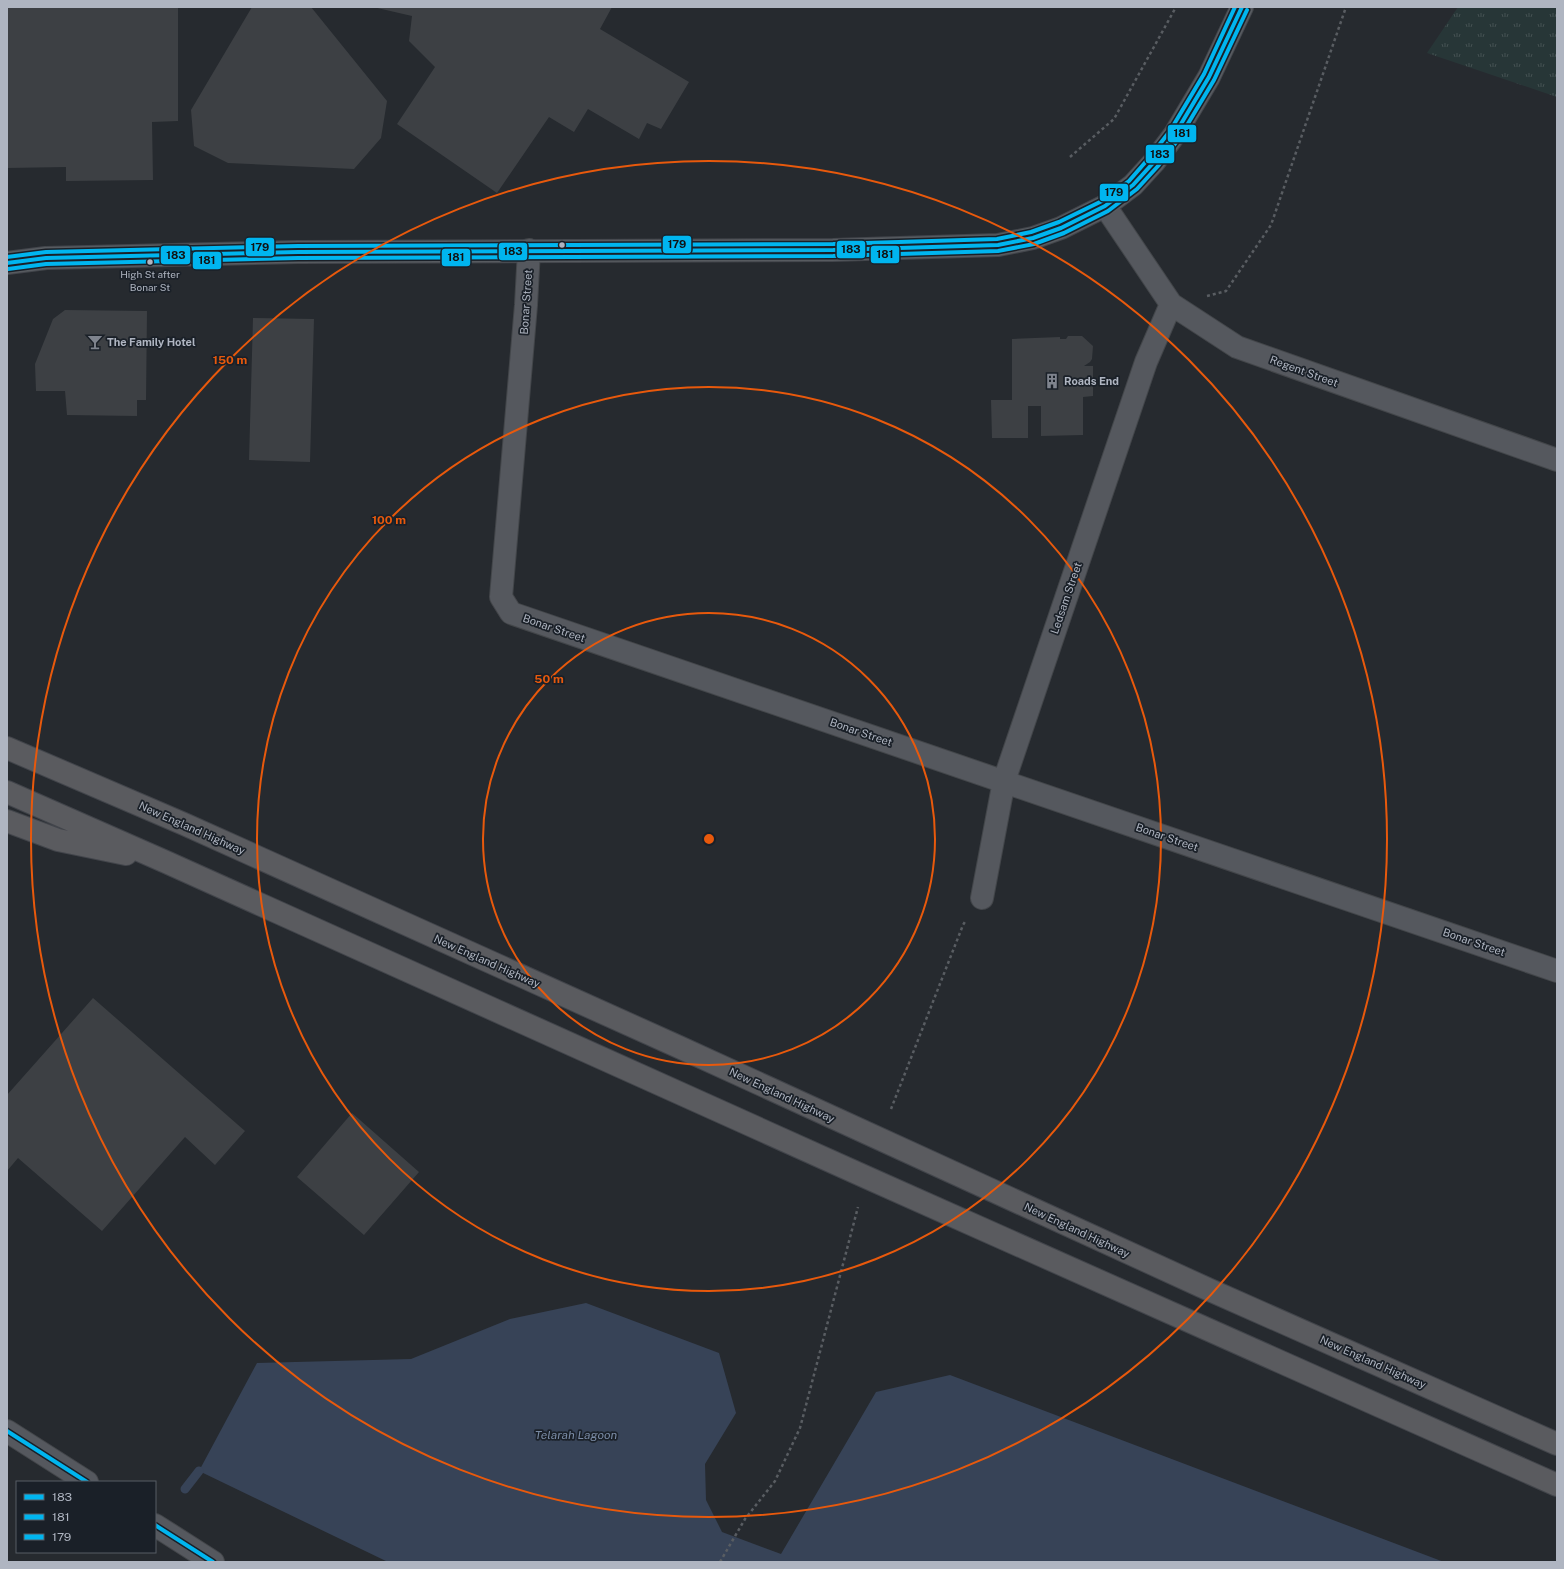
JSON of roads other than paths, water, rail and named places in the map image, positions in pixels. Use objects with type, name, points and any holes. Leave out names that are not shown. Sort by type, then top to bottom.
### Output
[{"type":"highway","name":"New England Highway","points":[[7,748],[184,824],[679,1047],[1212,1291],[1557,1444]]},
{"type":"highway","points":[[7,792],[637,1072],[875,1181],[1557,1485]]},
{"type":"highway","points":[[7,820],[58,840],[166,862]]},
{"type":"main road","points":[[7,263],[46,258],[290,252],[833,250],[998,245],[1033,238],[1062,228],[1105,206],[1133,186],[1154,162],[1175,134],[1209,77],[1242,7]]},
{"type":"street","name":"Regent Street","points":[[1105,206],[1172,304],[1238,347],[1557,460]]},
{"type":"street","name":"Bonar Street","points":[[529,250],[526,305],[501,596],[511,614],[1557,970]]},
{"type":"street","name":"Ledsam Street","points":[[982,898],[1004,781],[1146,362],[1172,304]]},
{"type":"street","points":[[7,1431],[85,1481]]},
{"type":"street","points":[[156,1526],[213,1562]]},
{"type":"water","name":"Telarah Lagoon","points":[[586,1303],[719,1353],[736,1413],[705,1464],[706,1500],[722,1532],[781,1554],[876,1392],[950,1375],[1444,1562],[388,1562],[199,1471],[257,1363],[411,1359],[510,1319]]},
{"type":"waterway","points":[[185,1489],[199,1471]]},
{"type":"place","name":"High St after Bonar St","points":[[150,262]]},
{"type":"place","name":"The Family Hotel","points":[[95,342]]},
{"type":"place","name":"Roads End","points":[[1052,381]]}]
